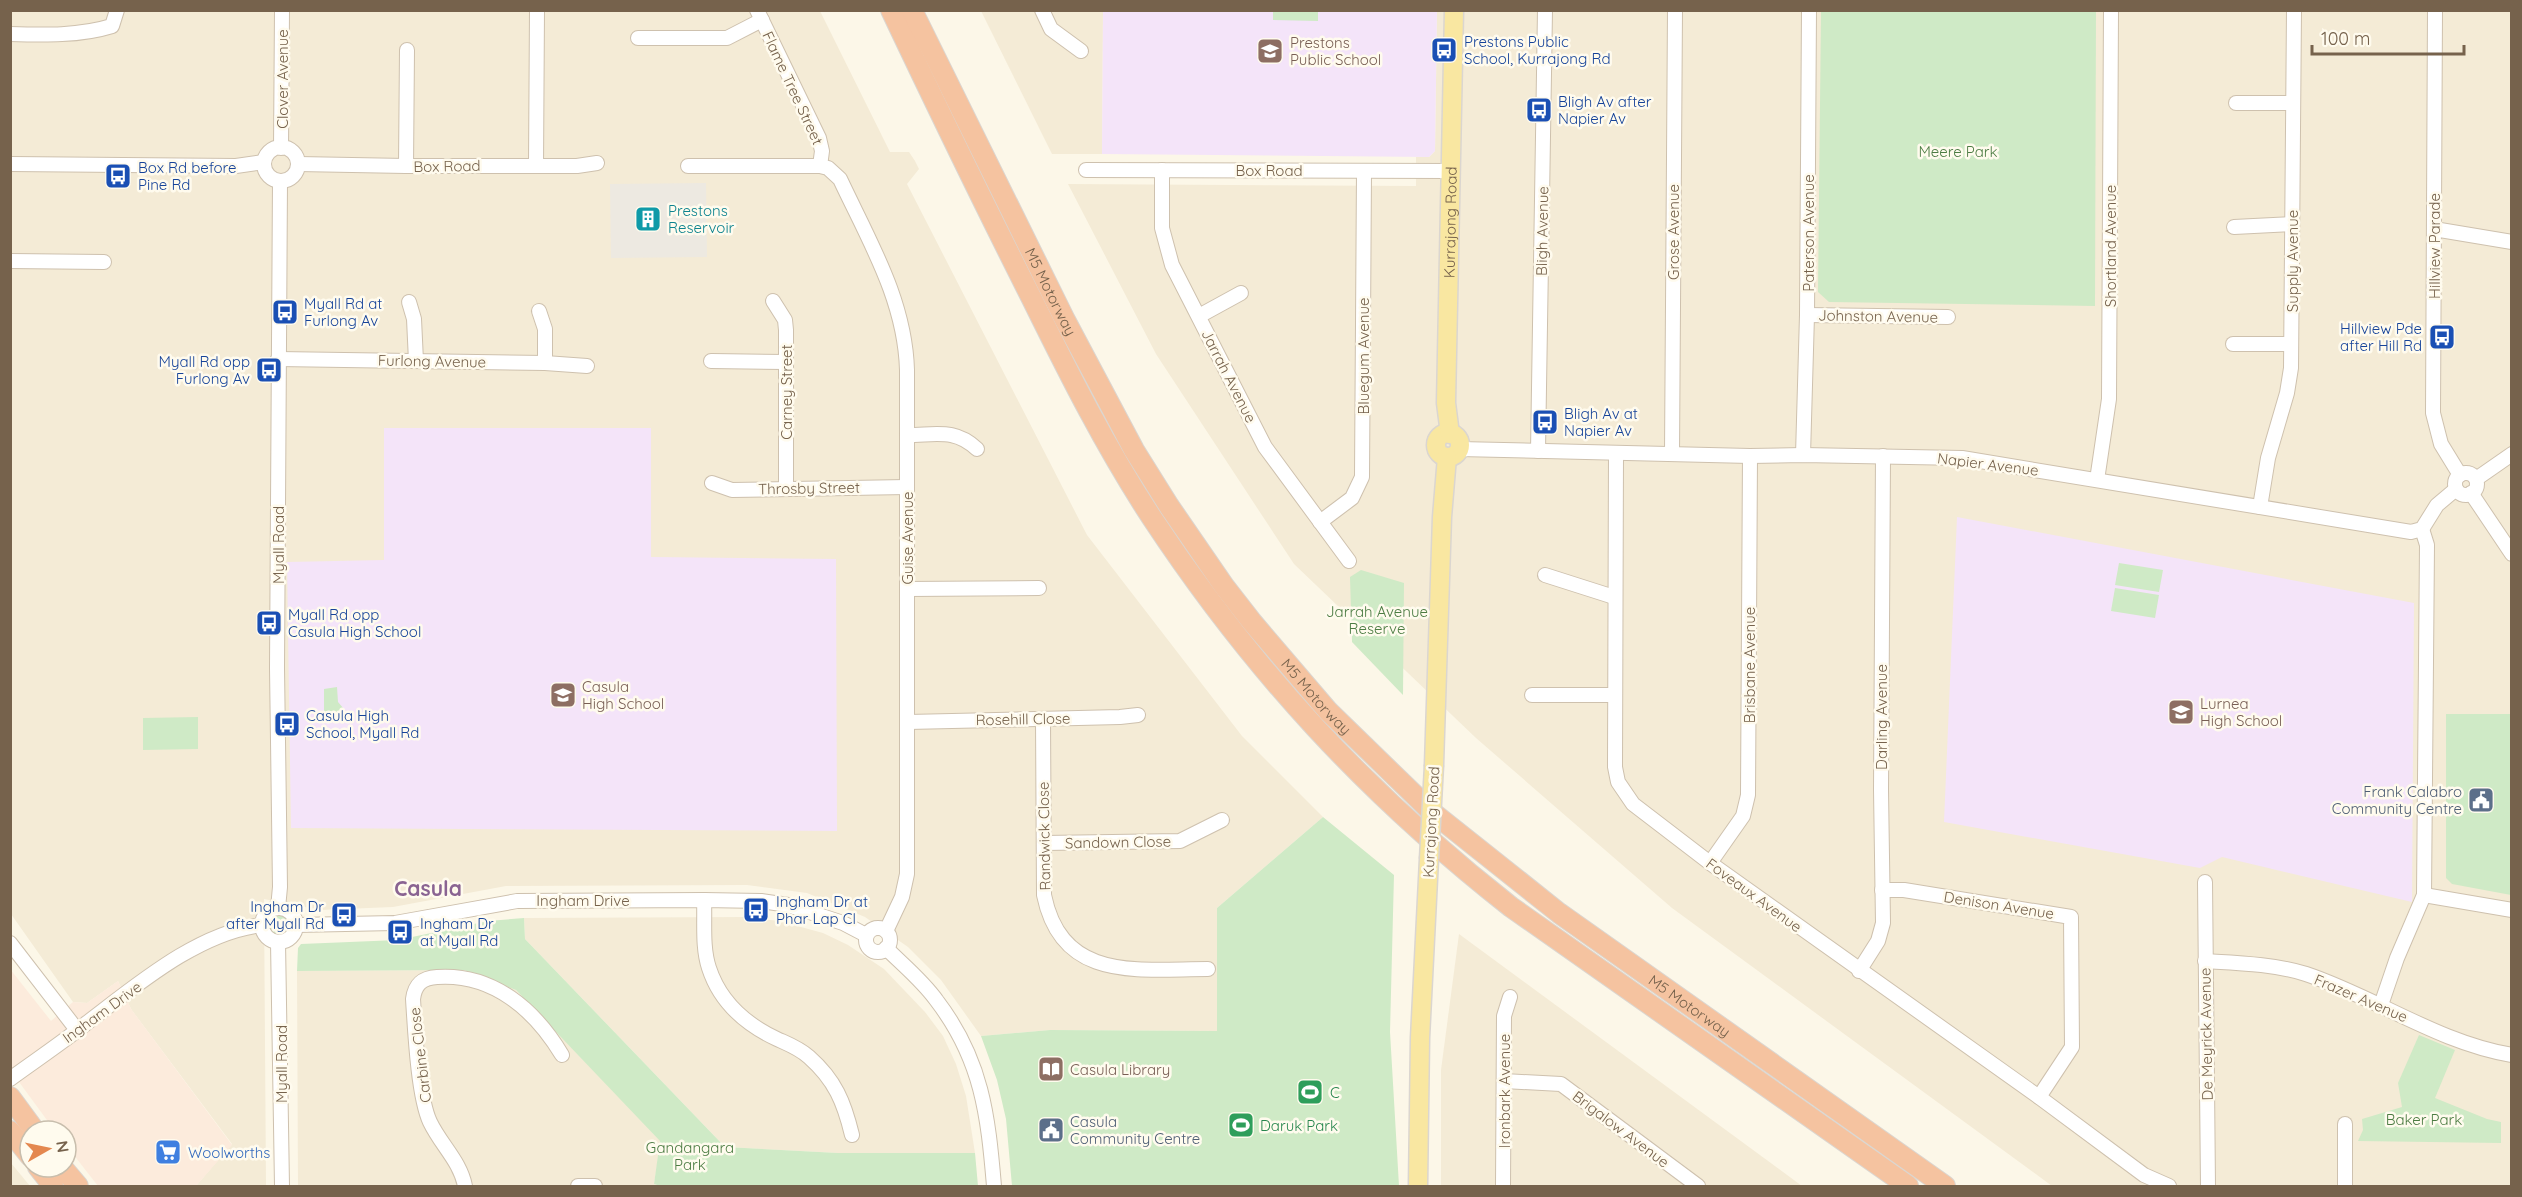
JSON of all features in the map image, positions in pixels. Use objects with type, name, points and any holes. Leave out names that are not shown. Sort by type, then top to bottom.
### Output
[{"type":"highway","points":[[879,10],[986,207]]},
{"type":"highway","name":"M5 Motorway","points":[[891,10],[986,207],[1090,414],[1150,516],[1220,616],[1294,706],[1329,744],[1437,847],[1511,907],[1908,1186]]},
{"type":"highway","name":"M5 Motorway","points":[[912,10],[1065,320],[1134,450],[1169,506],[1251,622],[1363,747],[1465,839],[1559,913],[1945,1186]]},
{"type":"highway","points":[[10,1097],[26,1119]]},
{"type":"main road","name":"Kurrajong Road","points":[[1418,1186],[1420,1038],[1434,765],[1442,517],[1452,447],[1446,403],[1454,10]]},
{"type":"street","points":[[10,34],[59,34],[102,29],[112,26],[117,10]]},
{"type":"street","name":"Clover Avenue","points":[[281,148],[282,10]]},
{"type":"street","points":[[537,10],[537,165]]},
{"type":"street","points":[[1042,10],[1051,28],[1081,51]]},
{"type":"street","name":"Bligh Avenue","points":[[1538,452],[1545,10]]},
{"type":"street","name":"Grose Avenue","points":[[1672,454],[1675,10]]},
{"type":"street","name":"Paterson Avenue","points":[[1803,455],[1807,315],[1809,10]]},
{"type":"street","name":"Shortland Avenue","points":[[2097,480],[2107,421],[2109,390],[2111,10]]},
{"type":"street","name":"Supply Avenue","points":[[2260,507],[2268,458],[2287,393],[2291,344],[2294,10]]},
{"type":"street","name":"Hillview Parade","points":[[2435,10],[2433,413],[2441,444],[2460,475]]},
{"type":"street","points":[[638,38],[727,38],[759,15]]},
{"type":"street","name":"Flame Tree Street","points":[[759,15],[819,138],[822,151],[820,166]]},
{"type":"street","points":[[406,166],[407,50]]},
{"type":"street","points":[[2236,103],[2293,103]]},
{"type":"street","points":[[281,148],[294,153],[298,164],[295,174],[286,181],[280,182],[266,173],[264,162],[269,152],[281,148]]},
{"type":"street","points":[[10,164],[236,166],[264,162]]},
{"type":"street","name":"Box Road","points":[[298,164],[406,166],[597,163]]},
{"type":"street","points":[[688,166],[820,166]]},
{"type":"street","name":"Guise Avenue","points":[[820,166],[828,168],[840,179],[894,295],[906,341],[907,874],[902,897],[886,931]]},
{"type":"street","name":"Box Road","points":[[1086,170],[1452,171]]},
{"type":"street","name":"Jarrah Avenue","points":[[1162,170],[1164,242],[1172,265],[1262,441],[1349,561]]},
{"type":"street","name":"Bluegum Avenue","points":[[1320,522],[1352,498],[1358,488],[1362,471],[1364,171]]},
{"type":"street","name":"Myall Road","points":[[278,908],[280,887],[277,680],[280,182]]},
{"type":"street","points":[[2234,227],[2292,224]]},
{"type":"street","points":[[2434,229],[2511,242]]},
{"type":"street","points":[[10,261],[104,262]]},
{"type":"street","points":[[1199,316],[1241,292]]},
{"type":"street","name":"Carney Street","points":[[773,301],[785,320],[786,487]]},
{"type":"street","points":[[409,302],[414,319],[416,361]]},
{"type":"street","points":[[539,311],[545,329],[545,363]]},
{"type":"street","name":"Johnston Avenue","points":[[1807,315],[1948,317]]},
{"type":"street","points":[[2233,344],[2291,344]]},
{"type":"street","name":"Furlong Avenue","points":[[278,359],[545,363],[586,366]]},
{"type":"street","points":[[711,361],[786,362]]},
{"type":"street","points":[[907,435],[955,435],[964,438],[977,449]]},
{"type":"street","name":"Napier Avenue","points":[[1452,447],[1538,452],[1970,459],[2411,532],[2422,529]]},
{"type":"street","name":"Foveaux Avenue","points":[[1616,453],[1615,767],[1618,782],[1633,804],[1710,863],[2039,1097],[2144,1175],[2169,1186]]},
{"type":"street","points":[[2475,479],[2511,454]]},
{"type":"street","name":"Brisbane Avenue","points":[[1710,863],[1743,816],[1748,795],[1750,456]]},
{"type":"street","name":"Darling Avenue","points":[[1859,971],[1882,932],[1883,456]]},
{"type":"street","points":[[2470,474],[2475,479],[2477,485],[2471,494],[2461,494],[2456,489],[2456,481],[2460,475],[2470,474]]},
{"type":"street","name":"Throsby Street","points":[[712,483],[732,490],[907,486]]},
{"type":"street","points":[[2381,1005],[2397,958],[2424,895],[2427,545],[2422,529],[2437,505],[2456,489]]},
{"type":"street","points":[[2471,494],[2511,554]]},
{"type":"street","points":[[1545,575],[1614,597]]},
{"type":"street","points":[[907,589],[1039,588]]},
{"type":"street","points":[[1532,695],[1615,695]]},
{"type":"street","name":"Rosehill Close","points":[[908,722],[1138,715]]},
{"type":"street","name":"Randwick Close","points":[[1043,719],[1044,895],[1058,931],[1077,952],[1102,965],[1119,968],[1208,969]]},
{"type":"street","name":"Sandown Close","points":[[1044,843],[1180,841],[1222,820]]},
{"type":"street","name":"De Meyrick Avenue","points":[[2205,882],[2206,1186]]},
{"type":"street","name":"Denison Avenue","points":[[1882,890],[1904,890],[2071,917],[2072,1047],[2039,1097]]},
{"type":"street","points":[[2424,895],[2511,910]]},
{"type":"street","points":[[704,900],[707,960],[724,998],[748,1023],[794,1046],[825,1073],[838,1091],[852,1135]]},
{"type":"street","name":"Ingham Drive","points":[[296,925],[396,923],[517,901],[704,900],[788,905],[843,922],[866,935]]},
{"type":"street","points":[[278,908],[291,913],[296,925],[292,936],[286,941],[278,942],[267,937],[262,925],[265,915],[278,908]]},
{"type":"street","name":"Ingham Drive","points":[[10,1079],[107,1006],[203,941],[228,931],[262,925]]},
{"type":"street","points":[[877,928],[886,931],[890,941],[886,948],[877,952],[870,949],[866,943],[866,935],[870,930],[877,928]]},
{"type":"street","name":"Myall Road","points":[[278,942],[282,1186]]},
{"type":"street","points":[[10,943],[77,1030]]},
{"type":"street","points":[[886,948],[937,1000],[968,1053],[983,1093],[987,1111],[994,1186]]},
{"type":"street","name":"Frazer Avenue","points":[[2205,961],[2248,963],[2304,974],[2450,1036],[2511,1055]]},
{"type":"street","name":"Carbine Close","points":[[465,1186],[459,1168],[430,1122],[423,1098],[413,999],[419,983],[428,977],[451,976],[468,978],[498,990],[540,1022],[562,1055]]},
{"type":"street","name":"Ironbark Avenue","points":[[1503,1186],[1504,1016],[1510,997]]},
{"type":"street","name":"Brigalow Avenue","points":[[1504,1081],[1561,1084],[1698,1186]]},
{"type":"street","points":[[2345,1124],[2345,1186]]},
{"type":"street","points":[[578,1186],[595,1186]]},
{"type":"shaded area","points":[[10,11],[820,11],[890,152],[909,152],[915,161],[919,169],[907,184],[1087,535],[1242,736],[1323,817],[1217,908],[1217,1031],[1050,1030],[981,1036],[941,980],[908,947],[865,917],[807,893],[747,885],[506,886],[393,907],[320,910],[264,899],[266,1186],[196,1186],[232,1144],[131,1009],[118,981],[87,1003],[73,1002],[11,914]]},
{"type":"shaded area","points":[[981,11],[1103,11],[1102,154],[1052,154]]},
{"type":"shaded area","name":"Prestons Public School","points":[[1103,11],[1437,11],[1435,151],[1429,157],[1102,154]]},
{"type":"shaded area","points":[[1437,11],[2511,11],[2511,1186],[2052,1186],[1672,908],[1476,738],[1294,564],[1156,354],[1068,184],[1416,186],[1416,157],[1429,157],[1435,151]]},
{"type":"shaded area","points":[[706,183],[707,257],[611,258],[610,184]]},
{"type":"shaded area","name":"Casula High School","points":[[384,428],[651,428],[651,557],[836,559],[837,831],[291,828],[287,562],[384,560]]},
{"type":"shaded area","name":"Lurnea High School","points":[[1957,517],[2414,603],[2412,902],[2222,857],[2200,868],[1944,822]]},
{"type":"shaded area","points":[[746,917],[779,921],[823,933],[848,945],[884,969],[925,1012],[943,1036],[956,1064],[966,1096],[975,1153],[838,1153],[725,1147],[525,939],[524,918]]},
{"type":"shaded area","points":[[1459,934],[1802,1186],[1441,1186],[1441,1070]]},
{"type":"shaded area","points":[[10,969],[51,1021],[73,1002],[87,1003],[118,981],[131,1009],[232,1145],[196,1186],[98,1186],[78,1160],[78,1119],[46,1119],[11,1071]]},
{"type":"shaded area","points":[[464,970],[516,990],[661,1141],[654,1184],[660,1186],[298,1186],[297,971]]},
{"type":"shaded area","points":[[10,1163],[18,1171],[18,1179],[24,1179],[30,1186],[11,1186]]},
{"type":"green space","points":[[1273,11],[1318,11],[1318,21],[1273,20]]},
{"type":"green space","name":"Meere Park","points":[[1821,11],[2096,11],[2095,306],[1829,302],[1818,292]]},
{"type":"green space","points":[[2119,563],[2163,570],[2159,592],[2115,585]]},
{"type":"green space","name":"Jarrah Avenue Reserve","points":[[1361,570],[1404,583],[1403,695],[1352,642],[1350,577]]},
{"type":"green space","points":[[2115,588],[2159,595],[2155,618],[2111,611]]},
{"type":"green space","points":[[337,687],[338,702],[344,709],[339,714],[324,719],[324,689]]},
{"type":"green space","points":[[2446,714],[2511,714],[2511,895],[2452,884],[2446,878]]},
{"type":"green space","points":[[198,717],[198,749],[143,750],[143,718]]},
{"type":"green space","points":[[1323,817],[1394,875],[1390,1032],[1399,1186],[1012,1186],[1006,1119],[997,1080],[981,1036],[1050,1030],[1217,1031],[1217,908]]},
{"type":"green space","points":[[279,913],[284,914],[290,920],[290,930],[284,936],[279,937],[274,936],[268,930],[267,925],[268,920],[274,914]]},
{"type":"green space","name":"Gandangara Park","points":[[524,918],[525,939],[725,1147],[838,1153],[975,1153],[978,1186],[660,1186],[654,1184],[660,1141],[516,990],[464,970],[297,971],[298,948],[301,944],[398,940],[488,921]]},
{"type":"green space","name":"Baker Park","points":[[2419,1035],[2455,1050],[2435,1098],[2487,1119],[2501,1122],[2501,1143],[2358,1141],[2363,1130],[2362,1119],[2402,1107],[2398,1083]]},
{"type":"place","name":"Prestons Public School, Kurrajong Rd","points":[[1444,50]]},
{"type":"place","name":"Prestons Public School","points":[[1270,51]]},
{"type":"place","name":"Bligh Av after Napier Av","points":[[1539,110]]},
{"type":"place","name":"Box Rd before Pine Rd","points":[[118,176]]},
{"type":"place","name":"Prestons Reservoir","points":[[648,219]]},
{"type":"place","name":"Myall Rd at Furlong Av","points":[[285,312]]},
{"type":"place","name":"Hillview Pde after Hill Rd","points":[[2442,337]]},
{"type":"place","name":"Myall Rd opp Furlong Av","points":[[269,370]]},
{"type":"place","name":"Bligh Av at Napier Av","points":[[1545,422]]},
{"type":"place","name":"Myall Rd opp Casula High School","points":[[269,623]]},
{"type":"place","name":"Casula High School","points":[[563,695]]},
{"type":"place","name":"Lurnea High School","points":[[2181,712]]},
{"type":"place","name":"Casula High School, Myall Rd","points":[[287,724]]},
{"type":"place","name":"Frank Calabro Community Centre","points":[[2481,800]]},
{"type":"place","name":"Ingham Dr at Phar Lap Cl","points":[[756,910]]},
{"type":"place","name":"Ingham Dr after Myall Rd","points":[[344,915]]},
{"type":"place","name":"Ingham Dr at Myall Rd","points":[[400,932]]},
{"type":"place","name":"Casula Library","points":[[1051,1069]]},
{"type":"place","name":"C","points":[[1310,1092]]},
{"type":"place","name":"Daruk Park","points":[[1241,1125]]},
{"type":"place","name":"Casula Community Centre","points":[[1051,1130]]},
{"type":"place","name":"Woolworths","points":[[168,1152]]},
{"type":"district","name":"Casula","points":[[428,888]]}]
